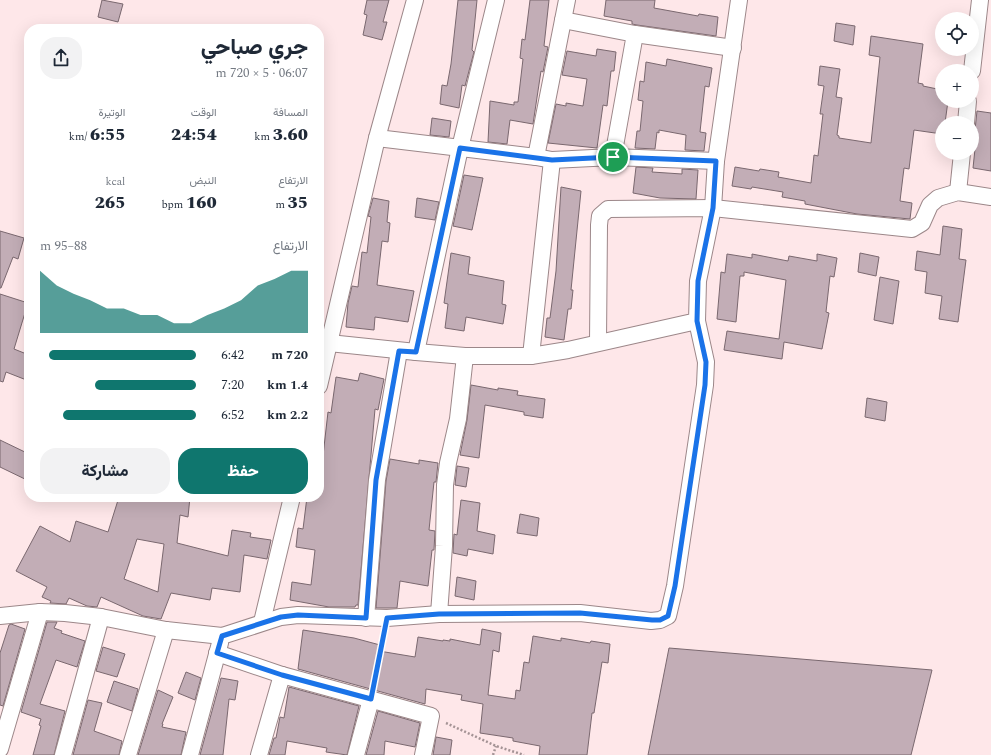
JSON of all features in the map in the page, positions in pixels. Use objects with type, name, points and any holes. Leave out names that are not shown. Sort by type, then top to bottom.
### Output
[{"type":"street","points":[[324,364],[377,138],[415,0]]},
{"type":"street","points":[[416,352],[460,148],[496,0]]},
{"type":"street","points":[[536,157],[567,0]]},
{"type":"street","points":[[0,616],[40,612],[101,618],[166,630],[222,636],[262,622],[281,617],[298,615],[387,618],[439,614],[580,613],[652,620],[660,620],[668,616],[675,586],[705,385],[706,362],[697,321],[698,281],[713,208],[716,161],[739,0]]},
{"type":"street","points":[[973,64],[980,0]]},
{"type":"street","points":[[563,20],[635,34],[733,48]]},
{"type":"street","points":[[613,157],[635,34]]},
{"type":"street","points":[[377,138],[552,160],[613,157],[716,161]]},
{"type":"street","points":[[531,356],[552,160]]},
{"type":"street","points":[[958,192],[961,160]]},
{"type":"street","points":[[598,342],[598,225],[600,216],[604,212],[614,208],[713,208],[912,229],[922,223],[930,205],[934,200],[958,192],[991,198]]},
{"type":"street","points":[[329,343],[399,351],[466,356],[531,356],[568,350],[598,342],[697,321]]},
{"type":"street","points":[[366,618],[376,480],[399,351]]},
{"type":"street","points":[[439,614],[444,546],[445,485],[448,463],[458,419],[466,356]]},
{"type":"street","points":[[262,622],[291,502]]},
{"type":"street","points":[[0,749],[40,612]]},
{"type":"street","points":[[63,755],[101,618]]},
{"type":"street","points":[[128,755],[166,630]]},
{"type":"street","points":[[190,755],[222,636]]},
{"type":"street","points":[[217,653],[282,675],[431,716],[423,755]]},
{"type":"street","points":[[259,755],[282,675]]},
{"type":"street","points":[[356,755],[371,699]]},
{"type":"path","points":[[371,699],[387,618]]},
{"type":"path","points":[[431,716],[496,746],[524,755]]},
{"type":"path","points":[[493,755],[496,746]]},
{"type":"building","points":[[102,0],[123,4],[118,22],[98,17]]},
{"type":"building","points":[[367,0],[389,0],[383,22],[387,22],[382,40],[363,35],[367,15],[364,14]]},
{"type":"building","points":[[458,0],[477,0],[472,50],[474,52],[465,86],[462,85],[459,108],[440,104],[442,85],[447,86],[451,64]]},
{"type":"building","points":[[530,0],[549,0],[544,46],[548,47],[543,72],[541,71],[533,124],[510,120],[507,144],[488,142],[490,101],[514,105],[514,102],[518,102],[523,59],[520,58],[522,39],[525,40]]},
{"type":"building","points":[[606,0],[655,0],[654,8],[698,16],[699,14],[718,17],[716,36],[637,25],[632,24],[632,21],[604,16]]},
{"type":"building","points":[[836,23],[855,26],[853,45],[834,41]]},
{"type":"building","points":[[871,36],[923,44],[918,83],[923,84],[923,86],[935,89],[935,108],[947,108],[946,116],[935,116],[935,133],[914,130],[909,169],[904,168],[900,201],[912,203],[910,219],[857,214],[805,204],[805,201],[782,197],[783,192],[752,187],[751,189],[732,186],[735,167],[759,171],[760,169],[779,172],[778,177],[811,183],[814,155],[818,156],[823,114],[820,114],[824,86],[818,85],[820,66],[840,69],[836,97],[842,98],[837,135],[839,138],[871,143],[880,57],[869,55]]},
{"type":"building","points":[[597,49],[616,52],[614,71],[611,71],[607,106],[603,105],[597,148],[548,143],[556,104],[566,106],[566,103],[583,106],[587,79],[562,75],[567,51],[596,56]]},
{"type":"building","points":[[667,59],[712,68],[709,87],[705,86],[700,132],[706,133],[704,151],[685,150],[686,135],[659,130],[659,133],[657,132],[655,149],[635,148],[637,131],[640,131],[643,101],[638,100],[640,81],[644,82],[646,62],[666,66]]},
{"type":"building","points":[[977,111],[991,113],[991,171],[973,168],[974,160],[979,160],[979,116],[976,116]]},
{"type":"building","points":[[432,118],[451,121],[449,137],[430,135]]},
{"type":"building","points":[[636,167],[653,168],[652,172],[682,174],[682,169],[698,170],[696,199],[660,198],[633,193]]},
{"type":"building","points":[[464,175],[483,178],[472,230],[453,226]]},
{"type":"building","points":[[561,187],[581,191],[571,290],[573,290],[571,309],[568,309],[564,340],[545,337],[547,318],[550,318],[556,271]]},
{"type":"building","points":[[373,198],[389,201],[387,222],[390,223],[388,242],[382,241],[377,285],[414,291],[408,322],[375,317],[374,330],[346,327],[348,303],[352,286],[358,287],[362,252],[367,253],[371,217],[368,216]]},
{"type":"building","points":[[417,198],[439,202],[435,220],[415,217]]},
{"type":"building","points":[[943,226],[962,229],[959,259],[966,260],[958,322],[939,319],[942,296],[925,293],[927,272],[915,270],[917,251],[940,255]]},
{"type":"building","points":[[0,231],[24,238],[18,259],[13,257],[1,288],[0,288]]},
{"type":"building","points":[[451,253],[470,257],[468,274],[504,281],[502,304],[506,305],[503,324],[466,317],[464,331],[445,328],[448,304],[444,303]]},
{"type":"building","points":[[860,253],[879,257],[876,276],[858,272]]},
{"type":"building","points":[[727,254],[752,258],[752,254],[788,261],[789,256],[817,261],[817,254],[837,258],[834,277],[830,276],[826,312],[829,313],[822,349],[784,342],[782,359],[724,350],[727,331],[779,339],[786,280],[744,272],[744,276],[740,276],[736,322],[717,319],[721,272],[725,273]]},
{"type":"building","points":[[880,277],[899,281],[893,324],[874,320]]},
{"type":"building","points":[[0,294],[24,302],[24,316],[14,349],[24,353],[24,379],[6,372],[3,382],[0,381]]},
{"type":"building","points":[[360,373],[384,379],[378,410],[375,409],[358,605],[355,607],[329,607],[290,600],[292,582],[311,585],[315,550],[296,547],[298,528],[303,529],[306,502],[324,502],[324,447],[328,412],[331,413],[336,377],[358,381]]},
{"type":"building","points":[[471,385],[498,390],[498,388],[518,391],[517,395],[545,399],[543,418],[524,415],[524,412],[485,405],[479,458],[460,455],[467,420]]},
{"type":"building","points":[[867,398],[887,402],[885,421],[865,417]]},
{"type":"building","points":[[0,440],[24,452],[24,479],[0,467]]},
{"type":"building","points":[[390,459],[419,464],[419,460],[438,463],[436,482],[434,482],[429,530],[435,531],[434,550],[432,550],[428,586],[400,581],[397,608],[376,608],[386,481]]},
{"type":"building","points":[[457,466],[469,468],[466,487],[455,485]]},
{"type":"building","points":[[461,500],[480,503],[477,531],[495,535],[493,554],[468,549],[467,556],[453,553],[454,534],[457,535]]},
{"type":"building","points":[[117,502],[190,502],[188,517],[180,515],[177,543],[228,556],[232,530],[251,533],[250,537],[271,540],[267,559],[244,555],[240,592],[212,588],[210,600],[171,593],[161,619],[143,616],[101,597],[97,607],[87,606],[69,598],[66,604],[50,603],[51,601],[42,597],[47,587],[16,571],[40,526],[70,542],[76,521],[108,532]],"holes":[[[137,539],[164,544],[158,592],[124,579]]]},
{"type":"building","points":[[520,514],[539,518],[537,536],[517,533]]},
{"type":"building","points":[[457,577],[476,581],[474,600],[455,596]]},
{"type":"building","points":[[47,622],[57,622],[54,628],[62,631],[61,633],[85,641],[77,667],[56,660],[40,704],[65,711],[54,755],[33,755],[41,726],[39,725],[41,719],[21,712]]},
{"type":"building","points":[[11,624],[25,629],[3,706],[0,705],[0,653],[9,625]]},
{"type":"building","points":[[482,629],[501,633],[499,652],[493,650],[488,695],[515,699],[516,690],[520,691],[524,662],[529,663],[533,636],[561,641],[561,638],[590,643],[591,641],[610,644],[608,663],[602,662],[594,713],[592,713],[587,755],[539,755],[540,746],[513,741],[513,738],[480,733],[483,704],[461,700],[462,695],[426,689],[425,704],[298,669],[303,630],[354,638],[380,645],[379,651],[415,657],[418,637],[443,641],[450,641],[450,639],[480,645]]},
{"type":"building","points":[[103,647],[125,654],[117,677],[96,671]]},
{"type":"building","points":[[669,648],[932,670],[911,755],[648,755]]},
{"type":"building","points":[[186,672],[201,678],[195,700],[178,693]]},
{"type":"building","points":[[221,678],[238,681],[235,700],[229,699],[223,755],[200,755]]},
{"type":"building","points":[[114,681],[138,689],[132,711],[107,702]]},
{"type":"building","points":[[289,687],[359,706],[347,755],[326,752],[327,748],[287,741],[285,755],[269,755],[274,738],[276,738],[280,717],[284,718]]},
{"type":"building","points":[[158,690],[173,697],[162,727],[186,732],[181,755],[138,755]]},
{"type":"building","points":[[88,700],[102,703],[94,731],[122,741],[119,755],[73,755]]},
{"type":"building","points":[[378,711],[420,723],[415,747],[385,741],[384,755],[366,755]]},
{"type":"building","points":[[436,737],[452,740],[450,755],[433,755]]},
{"type":"route","points":[[460,148],[552,160],[613,157],[716,161],[713,208],[698,281],[697,321],[706,362],[705,385],[675,586],[668,616],[660,620],[632,619],[580,613],[439,614],[387,618],[371,699],[282,675],[217,653],[222,636],[281,617],[298,615],[366,618],[376,480],[399,351],[416,352],[460,148]]}]
